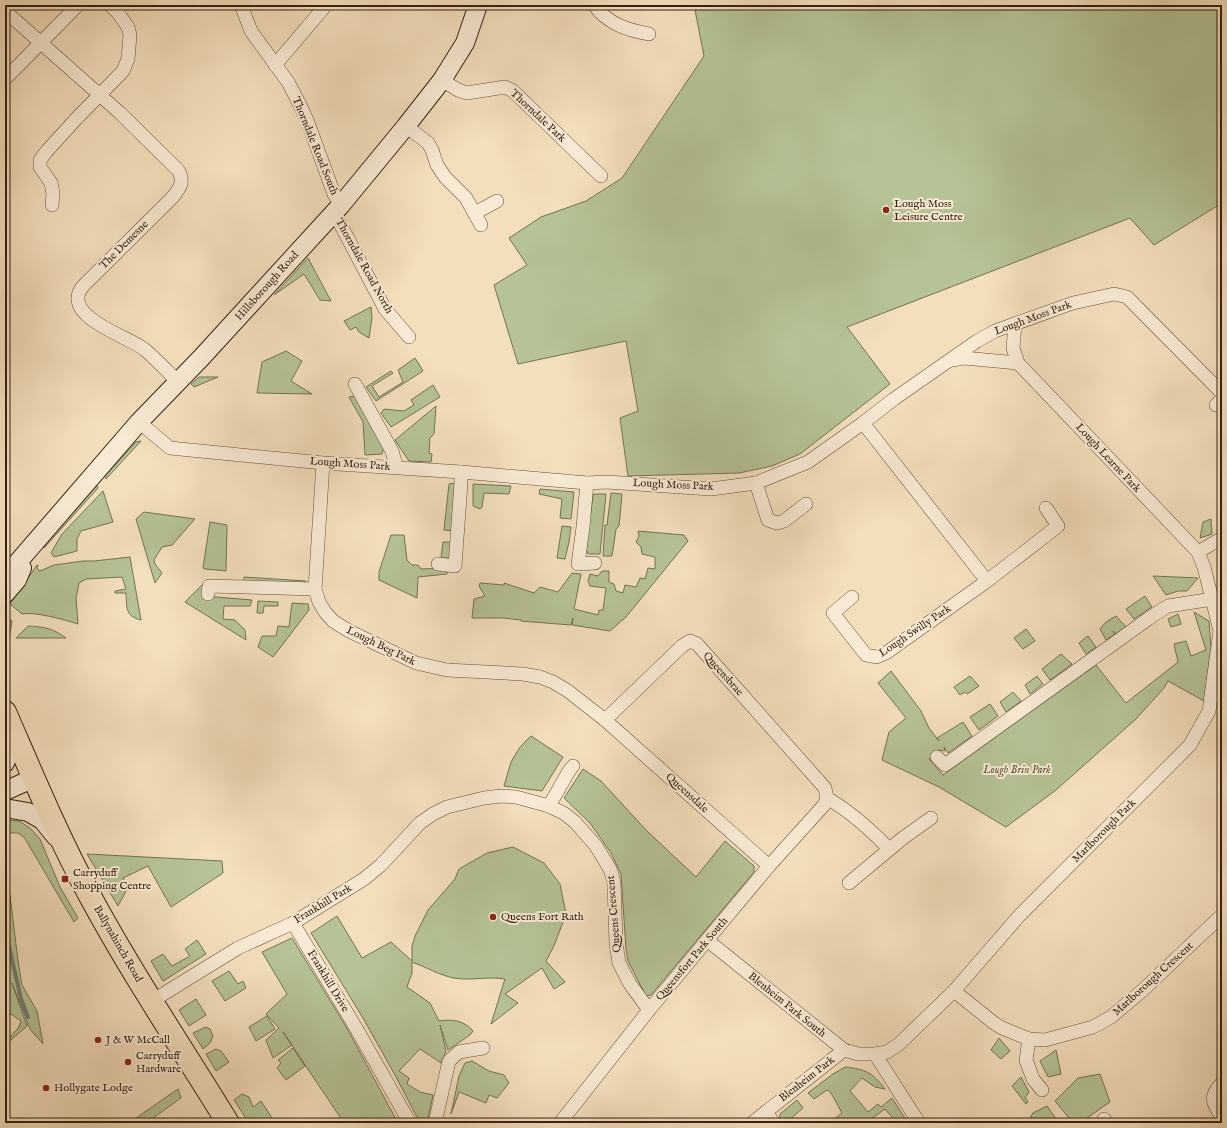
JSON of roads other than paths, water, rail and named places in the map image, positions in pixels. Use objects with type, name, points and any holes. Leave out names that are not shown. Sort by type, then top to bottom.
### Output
[{"type":"highway","name":"Ballynahinch Road","points":[[9,721],[65,848],[90,896],[130,966],[228,1123]]},
{"type":"main road","name":"Hillsborough Road","points":[[5,576],[139,422],[211,347],[338,209],[442,80],[465,43],[478,5]]},
{"type":"main road","name":"Hillsborough Road","points":[[5,594],[17,580],[30,549]]},
{"type":"main road","points":[[5,763],[10,752],[9,721]]},
{"type":"main road","points":[[5,791],[34,778]]},
{"type":"main road","points":[[5,808],[28,812],[42,820],[65,848]]},
{"type":"street","points":[[5,79],[78,5]]},
{"type":"street","points":[[52,205],[54,193],[51,183],[40,167],[40,160],[123,71],[128,59],[130,35],[128,27],[110,5]]},
{"type":"street","name":"Thorndale Road South","points":[[241,5],[251,31],[288,82],[298,100],[334,194],[338,209]]},
{"type":"street","points":[[275,64],[326,5]]},
{"type":"street","points":[[594,5],[598,11],[612,23],[630,30],[649,34]]},
{"type":"street","name":"The Demesne","points":[[5,10],[120,113],[178,170],[181,176],[182,181],[179,189],[172,198],[79,291],[77,297],[79,304],[91,318],[102,327],[128,339],[144,349],[178,382]]},
{"type":"street","name":"Thorndale Park","points":[[442,80],[458,90],[467,92],[505,87],[513,91],[601,176]]},
{"type":"street","points":[[406,126],[428,143],[437,165],[445,177],[466,198],[481,225]]},
{"type":"street","points":[[475,214],[497,201]]},
{"type":"street","name":"Thorndale Road North","points":[[338,209],[384,309],[410,337]]},
{"type":"street","name":"Lough Moss Park","points":[[139,422],[170,448],[323,463],[461,472],[587,483],[606,482],[711,488],[756,483],[808,462],[894,399],[989,334],[1074,303],[1114,294],[1127,297],[1222,393]]},
{"type":"street","points":[[950,361],[964,358],[1018,363],[1013,348],[1015,325]]},
{"type":"street","name":"Lough Learne Park","points":[[1018,363],[1198,552]]},
{"type":"street","points":[[355,384],[392,451],[395,462],[394,467]]},
{"type":"street","points":[[863,423],[987,581]]},
{"type":"street","name":"Lough Beg Park","points":[[323,463],[315,589],[322,607],[333,621],[349,631],[416,663],[447,670],[523,674],[540,677],[554,682],[605,720]]},
{"type":"street","points":[[438,564],[455,566],[461,472]]},
{"type":"street","points":[[587,483],[578,564],[595,563]]},
{"type":"street","points":[[756,483],[768,520],[776,523],[784,520],[806,504]]},
{"type":"street","name":"Lough Swilly Park","points":[[852,597],[833,613],[866,655],[876,658],[886,653],[987,581],[1058,526],[1046,508]]},
{"type":"street","points":[[1198,552],[1222,538]]},
{"type":"street","name":"Marlborough Park","points":[[874,1054],[887,1052],[899,1044],[954,990],[1019,916],[1190,745],[1209,712],[1220,631],[1213,599],[1198,552]]},
{"type":"street","points":[[208,585],[315,589]]},
{"type":"street","points":[[937,756],[945,765],[1168,606],[1213,599]]},
{"type":"street","name":"Queensbrae","points":[[605,720],[682,646],[690,642],[697,644],[825,788],[827,798]]},
{"type":"street","name":"Queensdale","points":[[605,720],[769,866]]},
{"type":"street","points":[[549,806],[569,770],[573,766]]},
{"type":"street","name":"Queens Crescent","points":[[484,798],[516,796],[549,806],[565,814],[583,829],[610,868],[615,892],[616,943],[619,963],[630,984],[649,1010]]},
{"type":"street","name":"Frankhill Park","points":[[152,1000],[238,948],[293,923],[364,879],[381,865],[420,823],[433,814],[448,807],[484,798]]},
{"type":"street","points":[[827,798],[856,817],[889,849]]},
{"type":"street","name":"Queensfort Park South","points":[[560,1123],[649,1010],[769,866],[824,805],[827,798]]},
{"type":"street","points":[[849,883],[889,849],[931,818]]},
{"type":"street","name":"Marlborough Crescent","points":[[954,990],[994,1023],[1002,1028],[1029,1039],[1045,1040],[1093,1027],[1111,1017],[1143,990],[1222,915]]},
{"type":"street","name":"Frankhill Drive","points":[[293,923],[363,1039],[410,1123]]},
{"type":"street","name":"Blenheim Park South","points":[[707,940],[844,1050],[858,1054],[874,1054]]},
{"type":"street","points":[[1029,1039],[1026,1060],[1033,1079],[1042,1090]]},
{"type":"street","points":[[435,1123],[449,1061],[459,1052],[483,1048]]},
{"type":"street","name":"Blenheim Park","points":[[752,1123],[844,1050]]},
{"type":"street","points":[[874,1054],[919,1123]]},
{"type":"street","points":[[1222,1083],[1215,1090],[1213,1100],[1222,1117]]},
{"type":"street","points":[[766,1112],[774,1123]]},
{"type":"waterway","points":[[5,929],[21,999],[28,1017]]},
{"type":"place","name":"Lough Moss Leisure Centre","points":[[886,210]]},
{"type":"place","name":"Carryduff Shopping Centre","points":[[65,879]]},
{"type":"place","name":"Queens Fort Rath","points":[[493,917]]},
{"type":"place","name":"J & W McCall","points":[[98,1040]]},
{"type":"place","name":"Carryduff Hardware","points":[[128,1062]]},
{"type":"place","name":"Hollygate Lodge","points":[[46,1088]]},
{"type":"park label","name":"Lough Brin Park","points":[[1017,770]]}]
